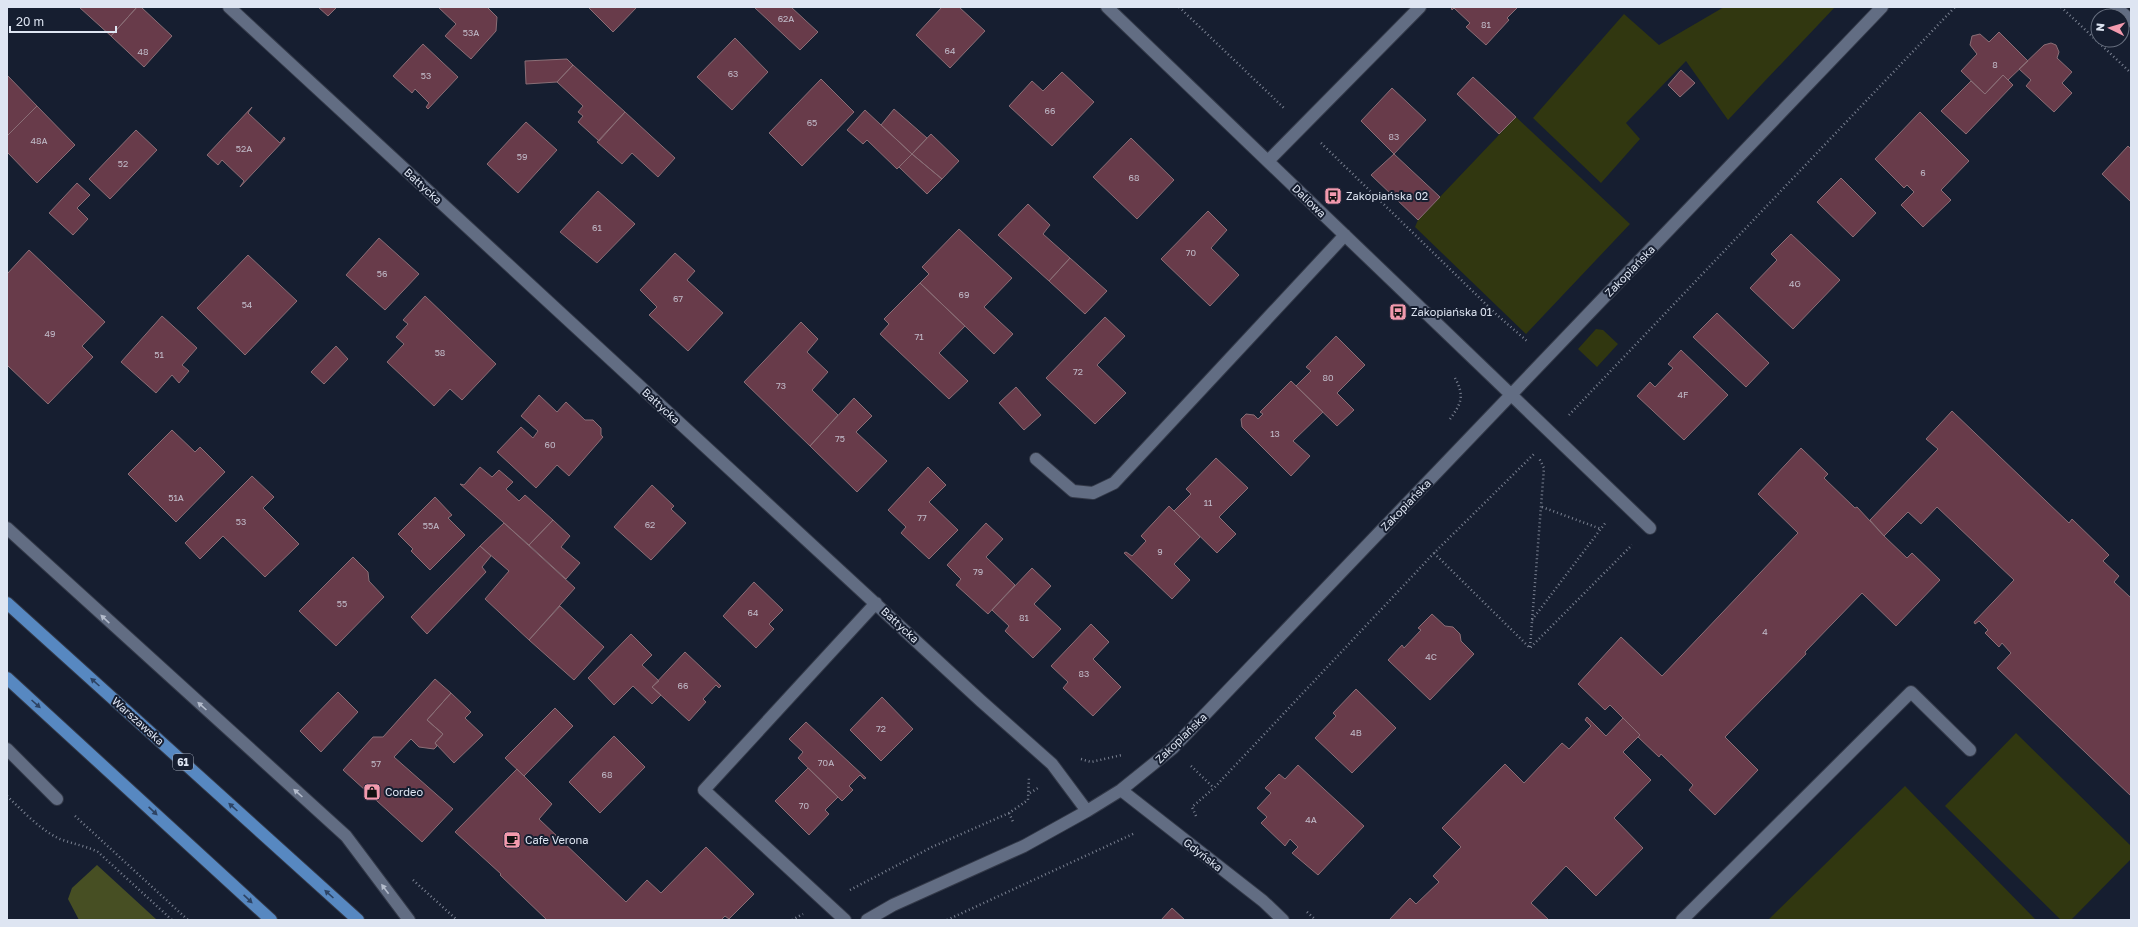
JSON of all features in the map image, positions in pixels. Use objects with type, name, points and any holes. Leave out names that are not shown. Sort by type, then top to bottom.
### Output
[{"type":"main road","name":"Warszawska","points":[[7,603],[358,920]]},
{"type":"main road","points":[[7,678],[271,920]]},
{"type":"street","name":"Bałtycka","points":[[229,7],[1052,764],[1087,811]]},
{"type":"street","name":"Daliowa","points":[[1107,7],[1650,528]]},
{"type":"street","points":[[1268,161],[1420,7]]},
{"type":"street","name":"Zakopiańska","points":[[868,920],[893,905],[1024,846],[1087,811],[1121,790],[1173,748],[1882,7]]},
{"type":"street","points":[[2116,7],[2131,21]]},
{"type":"street","points":[[1036,459],[1073,491],[1093,493],[1114,483],[1345,235]]},
{"type":"street","points":[[7,528],[346,836],[409,920]]},
{"type":"street","points":[[845,920],[704,790],[876,603]]},
{"type":"street","points":[[1682,920],[1911,692],[1970,750]]},
{"type":"street","points":[[7,749],[57,799]]},
{"type":"street","name":"Gdyńska","points":[[1121,790],[1263,902],[1283,920]]},
{"type":"path","points":[[1179,7],[1503,320],[1526,341],[1530,337]]},
{"type":"path","points":[[2061,7],[2131,73]]},
{"type":"path","points":[[1447,424],[1460,406],[1461,391],[1453,375]]},
{"type":"path","points":[[1530,648],[1544,468],[1536,452]]},
{"type":"path","points":[[1532,620],[1622,501]]},
{"type":"path","points":[[1542,507],[1601,529]]},
{"type":"path","points":[[1530,648],[1650,528]]},
{"type":"path","points":[[1434,553],[1530,648]]},
{"type":"path","points":[[1075,754],[1090,762],[1122,756],[1128,752]]},
{"type":"path","points":[[1190,764],[1214,788]]},
{"type":"path","points":[[792,920],[932,847],[1009,813],[1028,800],[1030,779],[1028,774]]},
{"type":"path","points":[[7,796],[46,831],[61,839],[87,846],[98,852],[172,920]]},
{"type":"path","points":[[57,799],[188,920]]},
{"type":"path","points":[[1009,813],[1016,828]]},
{"type":"path","points":[[947,920],[1136,832]]},
{"type":"green space","points":[[1724,7],[1835,7],[1728,120],[1686,61],[1626,123],[1640,139],[1601,183],[1533,118],[1624,14],[1659,45]]},
{"type":"green space","points":[[1516,117],[1630,224],[1526,334],[1415,227],[1418,220]]},
{"type":"green space","points":[[1596,329],[1603,330],[1618,344],[1597,367],[1578,349]]},
{"type":"green space","points":[[2016,733],[2131,846],[2131,859],[2071,920],[2061,920],[1945,806]]},
{"type":"green space","points":[[1905,786],[2036,920],[1768,920]]},
{"type":"green space","points":[[97,865],[157,920],[79,920],[68,899],[72,888]]},
{"type":"building","points":[[79,7],[137,7],[111,36]]},
{"type":"building","points":[[137,7],[141,7],[172,36],[144,67],[111,36]]},
{"type":"building","points":[[318,7],[337,7],[328,16]]},
{"type":"building","points":[[438,7],[487,7],[497,17],[496,31],[471,59],[445,36],[456,24]]},
{"type":"building","points":[[588,7],[637,7],[613,32]]},
{"type":"building","points":[[754,7],[791,7],[818,32],[800,50]]},
{"type":"building","points":[[942,7],[959,7],[985,31],[950,68],[916,35]]},
{"type":"building","points":[[1451,7],[1518,7],[1507,18],[1509,20],[1486,45],[1466,27],[1470,23],[1454,8],[1452,10]]},
{"type":"building","points":[[1999,32],[2028,61],[2008,80],[2003,75],[1985,94],[1961,71],[1977,54],[1970,45],[1972,36],[1980,34],[1989,42]]},
{"type":"building","points":[[735,38],[768,72],[732,110],[697,77]]},
{"type":"building","points":[[2051,43],[2056,45],[2059,52],[2057,58],[2072,72],[2062,83],[2072,93],[2054,112],[2026,86],[2031,80],[2019,69],[2044,45]]},
{"type":"building","points":[[423,44],[458,77],[428,109],[426,107],[429,103],[415,89],[412,93],[393,76]]},
{"type":"building","points":[[567,59],[573,65],[557,82],[526,84],[525,61]]},
{"type":"building","points":[[573,65],[625,112],[599,141],[578,122],[583,116],[578,112],[583,106],[557,82]]},
{"type":"building","points":[[1681,70],[1695,83],[1680,97],[1668,85]]},
{"type":"building","points":[[1062,72],[1094,102],[1052,146],[1009,106],[1032,81],[1043,91]]},
{"type":"building","points":[[7,75],[37,106],[7,136]]},
{"type":"building","points":[[2003,75],[2013,85],[1966,134],[1941,111],[1971,81],[1985,94]]},
{"type":"building","points":[[1473,77],[1516,117],[1499,134],[1457,94]]},
{"type":"building","points":[[821,79],[854,112],[802,166],[769,133]]},
{"type":"building","points":[[1392,88],[1426,120],[1394,154],[1361,121]]},
{"type":"building","points":[[37,106],[75,145],[37,183],[7,152],[7,136]]},
{"type":"building","points":[[252,107],[248,113],[280,143],[284,137],[285,139],[240,187],[244,181],[222,160],[218,165],[207,155]]},
{"type":"building","points":[[894,109],[927,138],[912,154],[881,125]]},
{"type":"building","points":[[865,110],[912,154],[897,169],[867,140],[863,144],[847,130]]},
{"type":"building","points":[[625,112],[675,158],[658,177],[632,153],[622,164],[597,142]]},
{"type":"building","points":[[1920,112],[1969,161],[1941,190],[1951,200],[1923,227],[1901,205],[1914,192],[1907,185],[1904,188],[1875,159]]},
{"type":"building","points":[[526,122],[557,150],[518,193],[487,164]]},
{"type":"building","points":[[136,130],[157,150],[110,199],[89,179]]},
{"type":"building","points":[[931,134],[959,161],[942,179],[912,154]]},
{"type":"building","points":[[1131,138],[1174,180],[1137,219],[1093,177]]},
{"type":"building","points":[[2128,146],[2131,149],[2131,202],[2102,174]]},
{"type":"building","points":[[912,154],[942,179],[927,194],[899,167]]},
{"type":"building","points":[[1394,154],[1440,197],[1418,220],[1371,175]]},
{"type":"building","points":[[1841,178],[1876,213],[1853,237],[1817,202]]},
{"type":"building","points":[[77,183],[90,195],[77,208],[88,219],[73,235],[49,213]]},
{"type":"building","points":[[598,191],[635,224],[597,263],[560,232]]},
{"type":"building","points":[[1028,204],[1050,225],[1043,234],[1070,258],[1049,281],[998,235]]},
{"type":"building","points":[[1208,211],[1227,230],[1211,248],[1239,275],[1210,306],[1161,259]]},
{"type":"building","points":[[959,229],[1012,278],[984,307],[1013,334],[994,354],[920,283],[929,274],[922,267]]},
{"type":"building","points":[[1791,234],[1840,280],[1793,329],[1750,288],[1777,260],[1771,254]]},
{"type":"building","points":[[379,238],[419,274],[385,310],[346,275]]},
{"type":"building","points":[[29,250],[105,322],[82,346],[93,357],[48,404],[7,365],[7,274]]},
{"type":"building","points":[[675,253],[695,271],[687,280],[723,313],[688,351],[649,315],[657,307],[640,290]]},
{"type":"building","points":[[248,255],[297,301],[245,355],[197,308]]},
{"type":"building","points":[[1070,258],[1107,291],[1085,314],[1049,281]]},
{"type":"building","points":[[920,283],[965,326],[939,353],[968,381],[949,399],[880,334],[889,324],[884,319]]},
{"type":"building","points":[[425,296],[496,364],[462,400],[450,389],[434,406],[387,362],[404,344],[396,337],[408,324],[403,320]]},
{"type":"building","points":[[1717,313],[1769,363],[1746,387],[1693,337]]},
{"type":"building","points":[[162,316],[197,348],[182,365],[189,371],[179,383],[172,375],[156,393],[121,362]]},
{"type":"building","points":[[1105,317],[1125,336],[1097,365],[1126,393],[1095,424],[1046,378]]},
{"type":"building","points":[[801,322],[818,339],[807,352],[828,372],[812,390],[838,415],[810,446],[744,382]]},
{"type":"building","points":[[1336,336],[1365,365],[1337,393],[1354,410],[1337,426],[1296,386],[1311,371],[1306,367]]},
{"type":"building","points":[[336,346],[348,359],[324,384],[311,372]]},
{"type":"building","points":[[1681,350],[1728,395],[1684,440],[1637,396],[1650,382],[1655,387],[1673,368],[1668,364]]},
{"type":"building","points":[[1291,381],[1323,412],[1293,441],[1310,456],[1291,476],[1242,427],[1241,419],[1246,414],[1254,415],[1258,419],[1263,414],[1260,412]]},
{"type":"building","points":[[1016,387],[1041,415],[1024,430],[999,403]]},
{"type":"building","points":[[539,395],[557,412],[566,402],[585,420],[593,420],[601,428],[601,435],[603,437],[569,476],[557,465],[536,488],[497,452],[521,427],[533,438],[538,431],[521,416]]},
{"type":"building","points":[[854,398],[872,416],[856,432],[887,461],[857,492],[810,446]]},
{"type":"building","points":[[1952,411],[2069,523],[2072,519],[2109,555],[2103,561],[2119,576],[2114,582],[2131,598],[2131,796],[1997,668],[2011,653],[2002,643],[1999,647],[1985,633],[1988,630],[1979,621],[1975,624],[1974,622],[2014,580],[1937,507],[1921,524],[1908,512],[1884,536],[1870,520],[1938,449],[1926,439]]},
{"type":"building","points":[[172,430],[195,452],[200,447],[225,472],[176,522],[128,474]]},
{"type":"building","points":[[1801,448],[1828,474],[1824,478],[1855,508],[1857,507],[1907,558],[1912,553],[1940,580],[1896,626],[1862,593],[1805,652],[1806,654],[1725,737],[1758,770],[1715,815],[1689,790],[1693,785],[1661,754],[1659,757],[1638,737],[1640,735],[1610,705],[1605,710],[1578,684],[1621,637],[1662,676],[1798,533],[1758,494]]},
{"type":"building","points":[[1216,458],[1248,488],[1219,517],[1236,534],[1217,553],[1174,511],[1191,494],[1186,489]]},
{"type":"building","points":[[480,467],[492,477],[499,470],[513,482],[506,489],[519,501],[525,495],[553,520],[529,545],[460,484],[464,485]]},
{"type":"building","points":[[928,467],[946,485],[929,502],[958,530],[929,559],[901,533],[906,527],[888,510]]},
{"type":"building","points":[[252,476],[274,497],[263,508],[299,544],[265,577],[223,536],[200,559],[185,543]]},
{"type":"building","points":[[652,485],[674,506],[671,509],[686,523],[651,560],[614,527]]},
{"type":"building","points":[[435,497],[452,515],[448,518],[465,535],[430,570],[411,551],[413,549],[398,534]]},
{"type":"building","points":[[1169,506],[1200,537],[1174,564],[1190,580],[1172,599],[1124,553],[1126,552],[1132,556],[1146,541],[1141,536]]},
{"type":"building","points":[[553,520],[570,536],[561,547],[580,563],[566,579],[529,545]]},
{"type":"building","points":[[504,523],[575,588],[529,640],[485,599],[509,571],[480,546]]},
{"type":"building","points":[[986,523],[1003,539],[986,557],[1015,585],[988,614],[956,585],[961,579],[947,565]]},
{"type":"building","points":[[480,546],[491,556],[482,567],[486,572],[427,634],[411,617]]},
{"type":"building","points":[[353,557],[368,572],[369,581],[384,597],[336,646],[299,611]]},
{"type":"building","points":[[1032,568],[1051,586],[1034,604],[1061,629],[1033,658],[1005,631],[1009,626],[992,610]]},
{"type":"building","points":[[754,582],[783,610],[769,624],[774,629],[756,648],[723,616]]},
{"type":"building","points":[[560,606],[604,647],[574,680],[529,640]]},
{"type":"building","points":[[1432,614],[1445,626],[1453,627],[1460,634],[1461,641],[1474,654],[1430,700],[1388,660],[1402,645],[1404,648],[1421,630],[1418,628]]},
{"type":"building","points":[[1091,624],[1109,642],[1093,659],[1121,687],[1093,716],[1063,688],[1068,682],[1051,666]]},
{"type":"building","points":[[631,634],[652,655],[642,665],[659,681],[652,687],[661,695],[652,704],[633,686],[614,705],[588,678]]},
{"type":"building","points":[[685,652],[721,686],[719,688],[716,685],[703,699],[706,702],[689,721],[652,687]]},
{"type":"building","points":[[435,679],[451,693],[427,720],[443,734],[435,743],[437,746],[434,749],[419,747],[411,739],[394,757],[453,809],[422,842],[343,770],[373,737],[383,737]]},
{"type":"building","points":[[1356,689],[1396,728],[1352,773],[1315,738],[1336,716],[1333,713]]},
{"type":"building","points":[[338,692],[358,712],[321,752],[300,731]]},
{"type":"building","points":[[451,693],[471,712],[465,718],[483,735],[454,763],[435,743],[443,734],[427,720]]},
{"type":"building","points":[[882,697],[913,729],[881,761],[850,730]]},
{"type":"building","points":[[555,708],[573,726],[524,776],[505,758]]},
{"type":"building","points":[[1587,717],[1606,736],[1623,718],[1640,735],[1623,752],[1651,780],[1614,818],[1643,848],[1596,896],[1566,866],[1531,903],[1549,920],[1389,920],[1410,898],[1416,904],[1439,882],[1433,876],[1461,847],[1442,828],[1505,764],[1524,783],[1562,743],[1569,749],[1591,726],[1585,720]]},
{"type":"building","points":[[806,722],[866,778],[864,779],[860,775],[849,786],[853,790],[842,801],[798,758],[803,752],[789,739]]},
{"type":"building","points":[[614,736],[645,767],[600,813],[569,782]]},
{"type":"building","points":[[1298,765],[1364,826],[1318,875],[1292,853],[1298,847],[1290,839],[1285,846],[1261,823],[1267,817],[1257,808],[1271,793],[1265,788],[1279,774],[1285,779]]},
{"type":"building","points":[[808,768],[838,797],[825,810],[829,814],[809,835],[775,801]]},
{"type":"building","name":"Cafe Verona","points":[[517,769],[552,804],[539,819],[626,902],[647,880],[661,893],[706,847],[754,894],[729,919],[725,916],[721,920],[547,920],[500,875],[501,874],[455,832]]},
{"type":"building","points":[[1172,908],[1185,920],[1161,920]]},
{"type":"place","name":"Zakopiańska 02","points":[[1333,196]]},
{"type":"place","name":"Zakopiańska 01","points":[[1398,312]]},
{"type":"place","name":"Cordeo","points":[[372,792]]},
{"type":"place","name":"Cafe Verona","points":[[512,840]]}]
